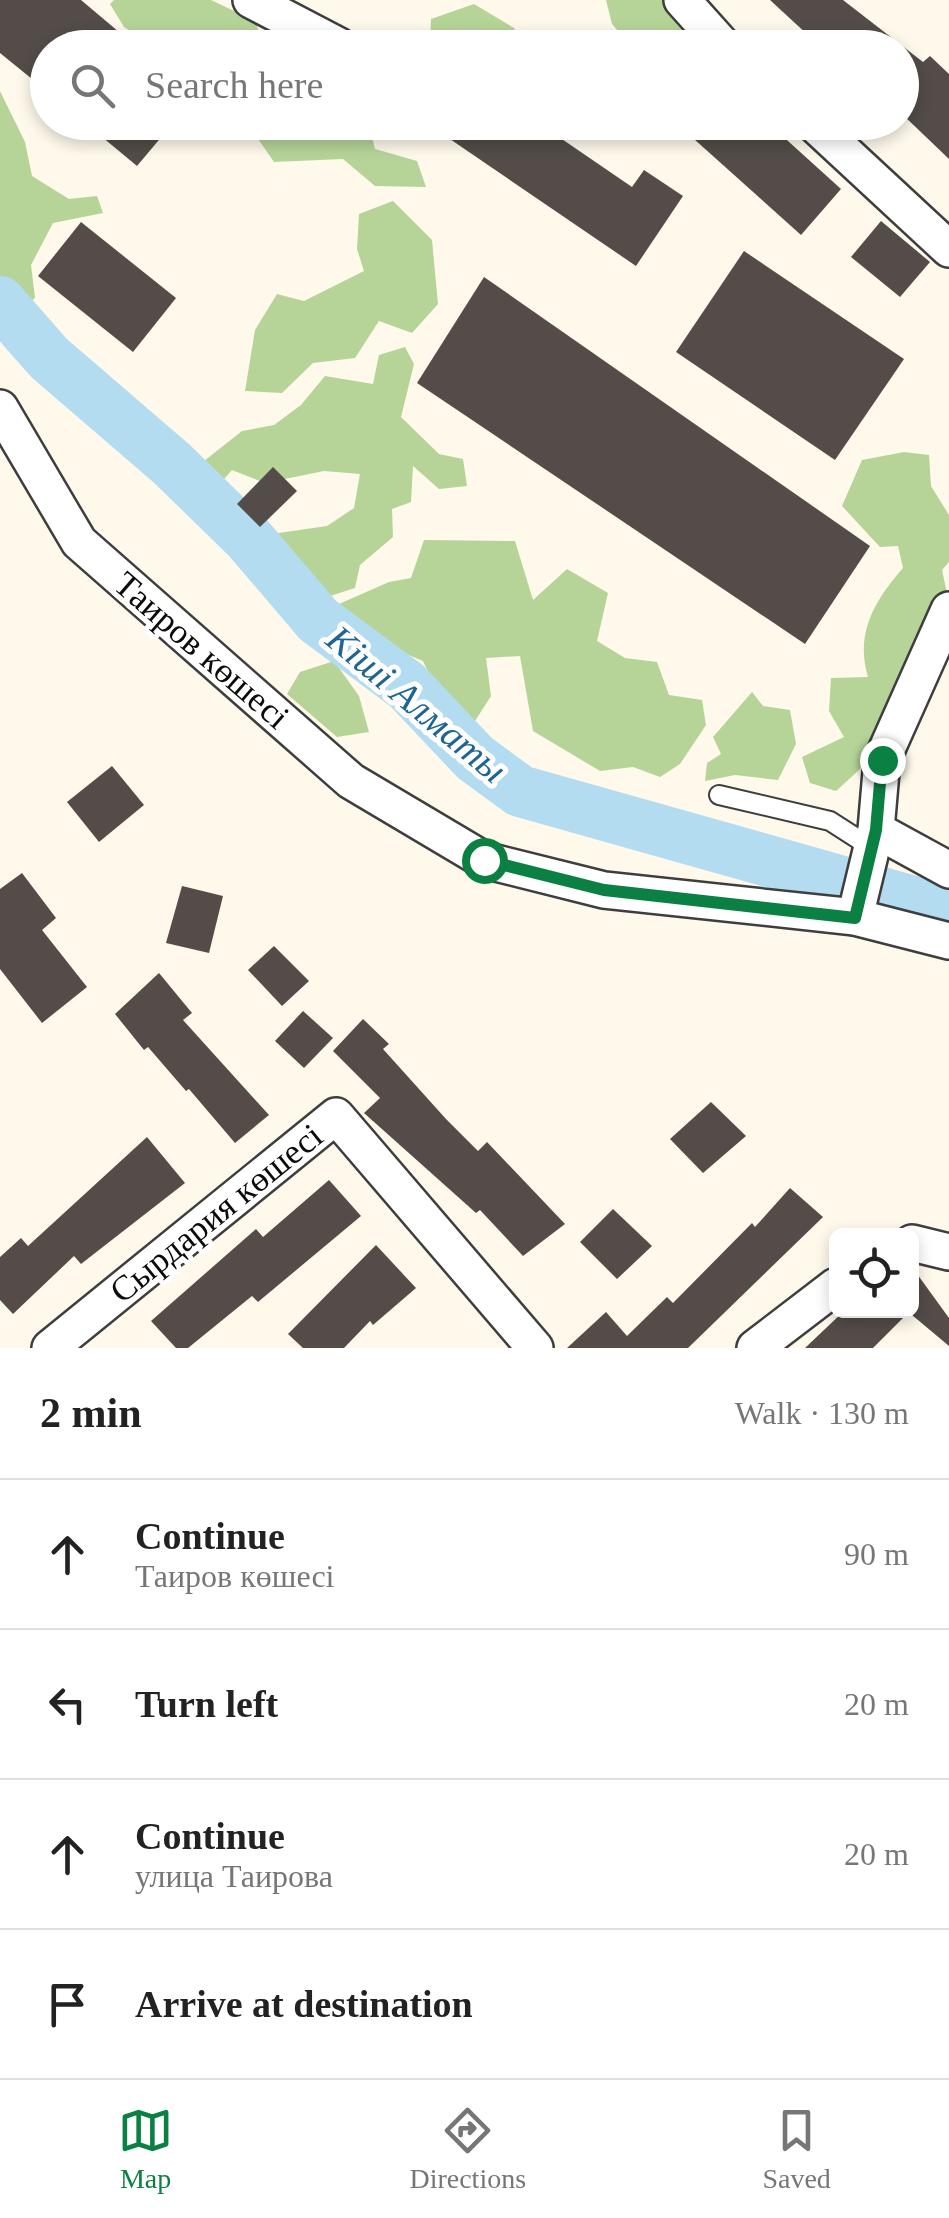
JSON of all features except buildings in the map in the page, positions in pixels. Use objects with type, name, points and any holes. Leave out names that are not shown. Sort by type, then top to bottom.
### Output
[{"type":"street","points":[[251,0],[308,30]]},
{"type":"street","points":[[682,0],[709,30]]},
{"type":"street","points":[[831,140],[949,249]]},
{"type":"street","name":"Таиров көшесі","points":[[0,408],[79,542],[351,781],[484,860],[604,890],[806,913],[866,873]]},
{"type":"street","points":[[866,873],[882,760],[949,610]]},
{"type":"street","points":[[866,873],[949,870]]},
{"type":"street","points":[[866,873],[949,941]]},
{"type":"street","name":"Сырдария көшесі","points":[[50,1348],[336,1116],[535,1348]]},
{"type":"street","points":[[919,1245],[949,1252]]},
{"type":"street","points":[[754,1348],[829,1291]]},
{"type":"lane","points":[[719,795],[830,821],[866,873]]},
{"type":"green space","points":[[114,0],[211,0],[255,21],[258,30],[129,30],[110,4]]},
{"type":"green space","points":[[606,0],[664,0],[689,30],[617,30]]},
{"type":"green space","points":[[474,4],[515,30],[431,30],[431,19]]},
{"type":"green space","points":[[0,91],[25,142],[32,176],[69,199],[97,196],[103,213],[53,223],[31,265],[35,298],[23,307],[0,287]]},
{"type":"green space","points":[[259,140],[373,140],[375,149],[417,161],[426,187],[375,186],[343,159],[274,162]]},
{"type":"green space","points":[[393,201],[432,240],[438,304],[412,333],[379,321],[355,358],[313,363],[282,393],[245,391],[255,330],[277,294],[304,301],[364,271],[357,249],[359,214]]},
{"type":"green space","points":[[405,347],[414,364],[401,417],[439,454],[463,459],[467,486],[439,489],[413,466],[411,502],[392,509],[393,537],[360,565],[355,588],[327,597],[286,563],[265,535],[327,526],[354,508],[360,474],[324,471],[265,483],[232,470],[218,486],[199,465],[242,431],[274,425],[301,405],[325,376],[373,384],[379,355]]},
{"type":"green space","points":[[904,452],[929,455],[931,486],[949,515],[949,562],[942,570],[949,602],[920,691],[859,770],[836,791],[810,783],[802,757],[844,737],[829,711],[831,678],[868,677],[864,646],[870,619],[883,593],[903,568],[898,546],[880,547],[842,506],[862,460]]},
{"type":"green space","points":[[424,540],[515,541],[533,600],[567,569],[608,593],[597,641],[625,658],[657,662],[669,695],[702,700],[706,725],[680,764],[660,777],[633,767],[600,771],[533,731],[520,656],[486,658],[491,696],[473,724],[445,709],[423,661],[363,636],[339,604],[389,582],[411,578]]},
{"type":"green space","points":[[334,661],[359,696],[369,732],[337,737],[287,694],[300,672]]},
{"type":"green space","points":[[752,692],[763,706],[790,710],[796,744],[778,780],[735,775],[705,781],[707,763],[721,754],[713,737]]},
{"type":"waterway","name":"Кіші Алматы","points":[[0,302],[49,358],[171,463],[248,538],[318,620],[407,686],[475,758],[520,791],[949,912]]},
{"type":"route","points":[[484,860],[604,890],[855,918],[876,830],[882,760]]}]
